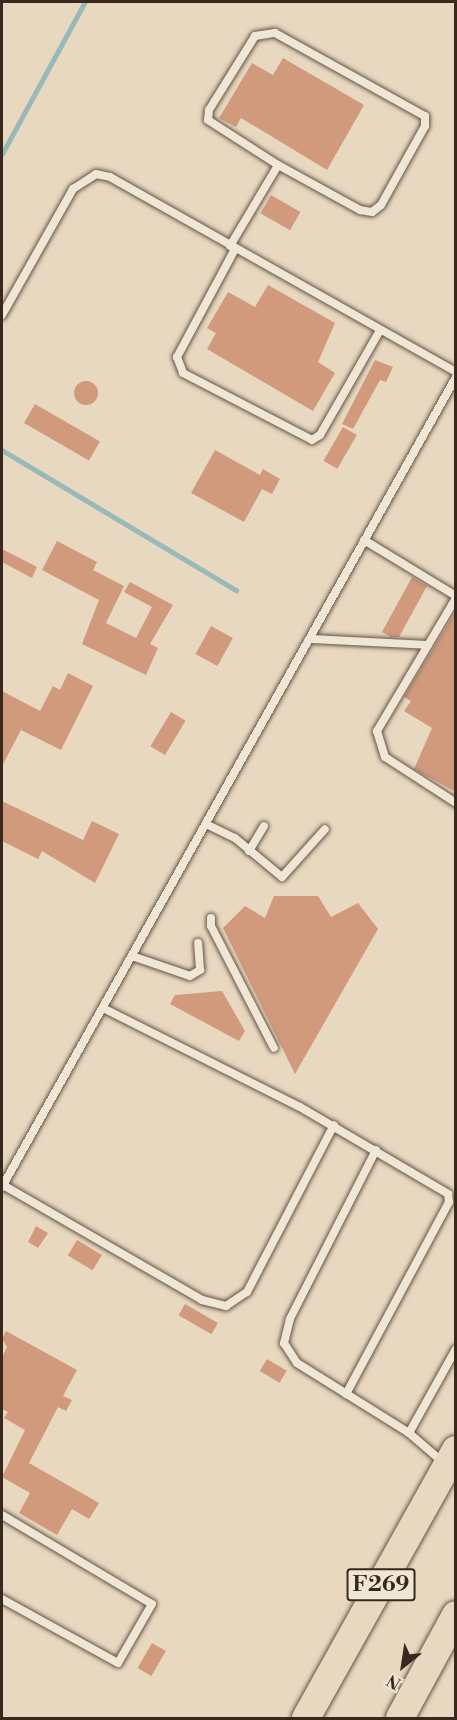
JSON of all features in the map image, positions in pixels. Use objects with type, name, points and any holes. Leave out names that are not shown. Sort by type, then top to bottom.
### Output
[{"type":"highway","name":"F269","points":[[306,1719],[451,1458]]},
{"type":"highway","points":[[400,1719],[456,1615]]},
{"type":"lane","points":[[261,32],[275,33],[425,116],[425,126],[381,205],[372,212],[360,210],[278,165],[208,120],[209,110],[251,41],[261,32]]},
{"type":"lane","points":[[278,165],[177,357],[183,373],[312,440],[320,435],[380,332]]},
{"type":"lane","points":[[2,315],[73,189],[96,174],[110,177],[456,375],[311,639],[2,1184],[202,1300],[226,1306],[247,1292],[334,1125]]},
{"type":"lane","points":[[364,540],[456,597],[384,716],[378,744],[385,757],[456,803]]},
{"type":"lane","points":[[311,639],[428,645]]},
{"type":"lane","points":[[206,824],[235,838],[282,877],[325,829]]},
{"type":"lane","points":[[249,851],[264,826]]},
{"type":"lane","points":[[212,918],[211,926],[274,1048]]},
{"type":"lane","points":[[132,956],[190,976],[200,970],[198,943]]},
{"type":"lane","points":[[103,1008],[334,1125],[441,1188],[449,1202],[346,1394]]},
{"type":"lane","points":[[376,1150],[284,1332],[284,1343],[297,1363],[451,1458]]},
{"type":"lane","points":[[409,1433],[456,1349]]},
{"type":"lane","points":[[2,1515],[152,1604],[118,1663],[2,1599]]},
{"type":"building","points":[[283,58],[364,105],[327,170],[241,118],[236,127],[219,118],[252,63],[273,75]]},
{"type":"building","points":[[271,195],[300,212],[290,230],[260,213]]},
{"type":"building","points":[[268,285],[335,323],[318,362],[335,373],[313,411],[207,349],[216,333],[207,328],[228,292],[255,307]]},
{"type":"building","points":[[375,360],[393,367],[386,382],[380,380],[353,429],[342,424]]},
{"type":"building","points":[[86,381],[94,385],[98,393],[94,401],[86,405],[78,401],[74,393],[78,385]]},
{"type":"building","points":[[35,404],[100,442],[89,461],[24,423]]},
{"type":"building","points":[[343,427],[357,435],[337,469],[324,461]]},
{"type":"building","points":[[215,450],[260,475],[263,469],[280,479],[272,494],[262,489],[244,522],[191,493]]},
{"type":"building","points":[[57,541],[97,562],[93,570],[124,586],[106,623],[136,638],[152,607],[124,592],[130,582],[173,605],[150,644],[158,648],[146,675],[82,644],[99,600],[42,570]]},
{"type":"building","points":[[2,549],[37,567],[32,578],[2,562]]},
{"type":"building","points":[[412,577],[427,586],[399,637],[391,637],[382,632]]},
{"type":"building","points":[[456,611],[456,792],[414,769],[432,728],[404,711],[411,701],[404,697]]},
{"type":"building","points":[[211,626],[233,638],[217,666],[195,654]]},
{"type":"building","points":[[68,673],[93,686],[61,750],[21,730],[2,766],[2,691],[40,711],[53,686],[60,690]]},
{"type":"building","points":[[171,712],[186,721],[165,755],[150,746]]},
{"type":"building","points":[[2,801],[83,840],[92,821],[119,834],[95,883],[42,851],[38,859],[2,841]]},
{"type":"building","points":[[274,896],[318,896],[331,917],[358,903],[378,929],[295,1074],[223,928],[245,906],[265,918]]},
{"type":"building","points":[[222,991],[245,1031],[239,1041],[170,1004],[175,995]]},
{"type":"building","points":[[36,1226],[48,1233],[38,1248],[28,1242]]},
{"type":"building","points":[[77,1240],[102,1255],[93,1270],[68,1255]]},
{"type":"building","points":[[185,1304],[218,1323],[211,1334],[178,1315]]},
{"type":"building","points":[[6,1331],[77,1370],[63,1396],[72,1400],[66,1411],[58,1407],[29,1463],[99,1503],[89,1519],[72,1509],[57,1535],[19,1513],[30,1493],[2,1477],[25,1430],[4,1418],[8,1412],[2,1409],[2,1357],[7,1347],[2,1339]]},
{"type":"building","points":[[267,1359],[287,1371],[280,1383],[260,1371]]},
{"type":"building","points":[[152,1643],[166,1651],[151,1676],[138,1668]]},
{"type":"waterway","points":[[2,154],[85,2]]},
{"type":"waterway","points":[[2,450],[236,590]]}]
